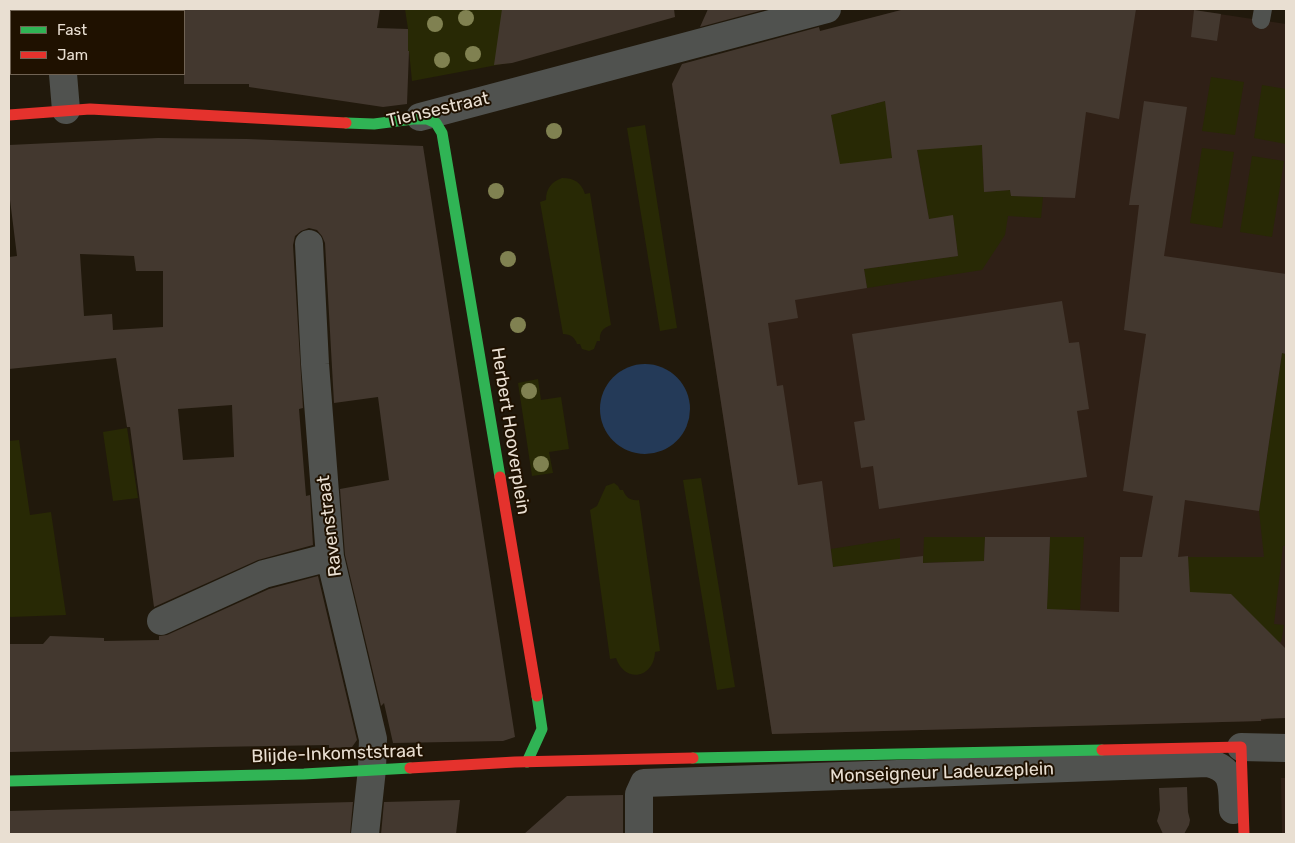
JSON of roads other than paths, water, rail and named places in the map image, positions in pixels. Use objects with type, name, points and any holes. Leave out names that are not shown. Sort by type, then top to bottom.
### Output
[{"type":"street","name":"Tiensestraat","points":[[9,115],[90,109],[374,124],[420,117],[827,9]]},
{"type":"street","points":[[63,75],[66,110]]},
{"type":"street","name":"Herbert Hooverplein","points":[[420,117],[432,120],[440,128],[443,135],[542,729],[527,762]]},
{"type":"street","name":"Ravenstraat","points":[[309,244],[330,557],[373,739],[372,769],[365,834]]},
{"type":"street","points":[[161,621],[264,574],[330,557]]},
{"type":"street","points":[[1244,834],[1242,747],[1286,748]]},
{"type":"street","name":"Monseigneur Ladeuzeplein","points":[[666,759],[1242,747]]},
{"type":"street","name":"Blijde-Inkomststraat","points":[[9,781],[304,774],[527,762],[666,759]]},
{"type":"street","name":"Monseigneur Ladeuzeplein","points":[[639,834],[639,794],[644,783],[1208,763],[1223,768],[1231,780],[1234,834]]},
{"type":"water","points":[[645,364],[654,365],[670,372],[682,384],[689,400],[689,418],[682,434],[670,446],[654,453],[645,454],[636,453],[620,446],[608,434],[601,418],[600,409],[601,400],[608,384],[620,372],[636,365]]}]
